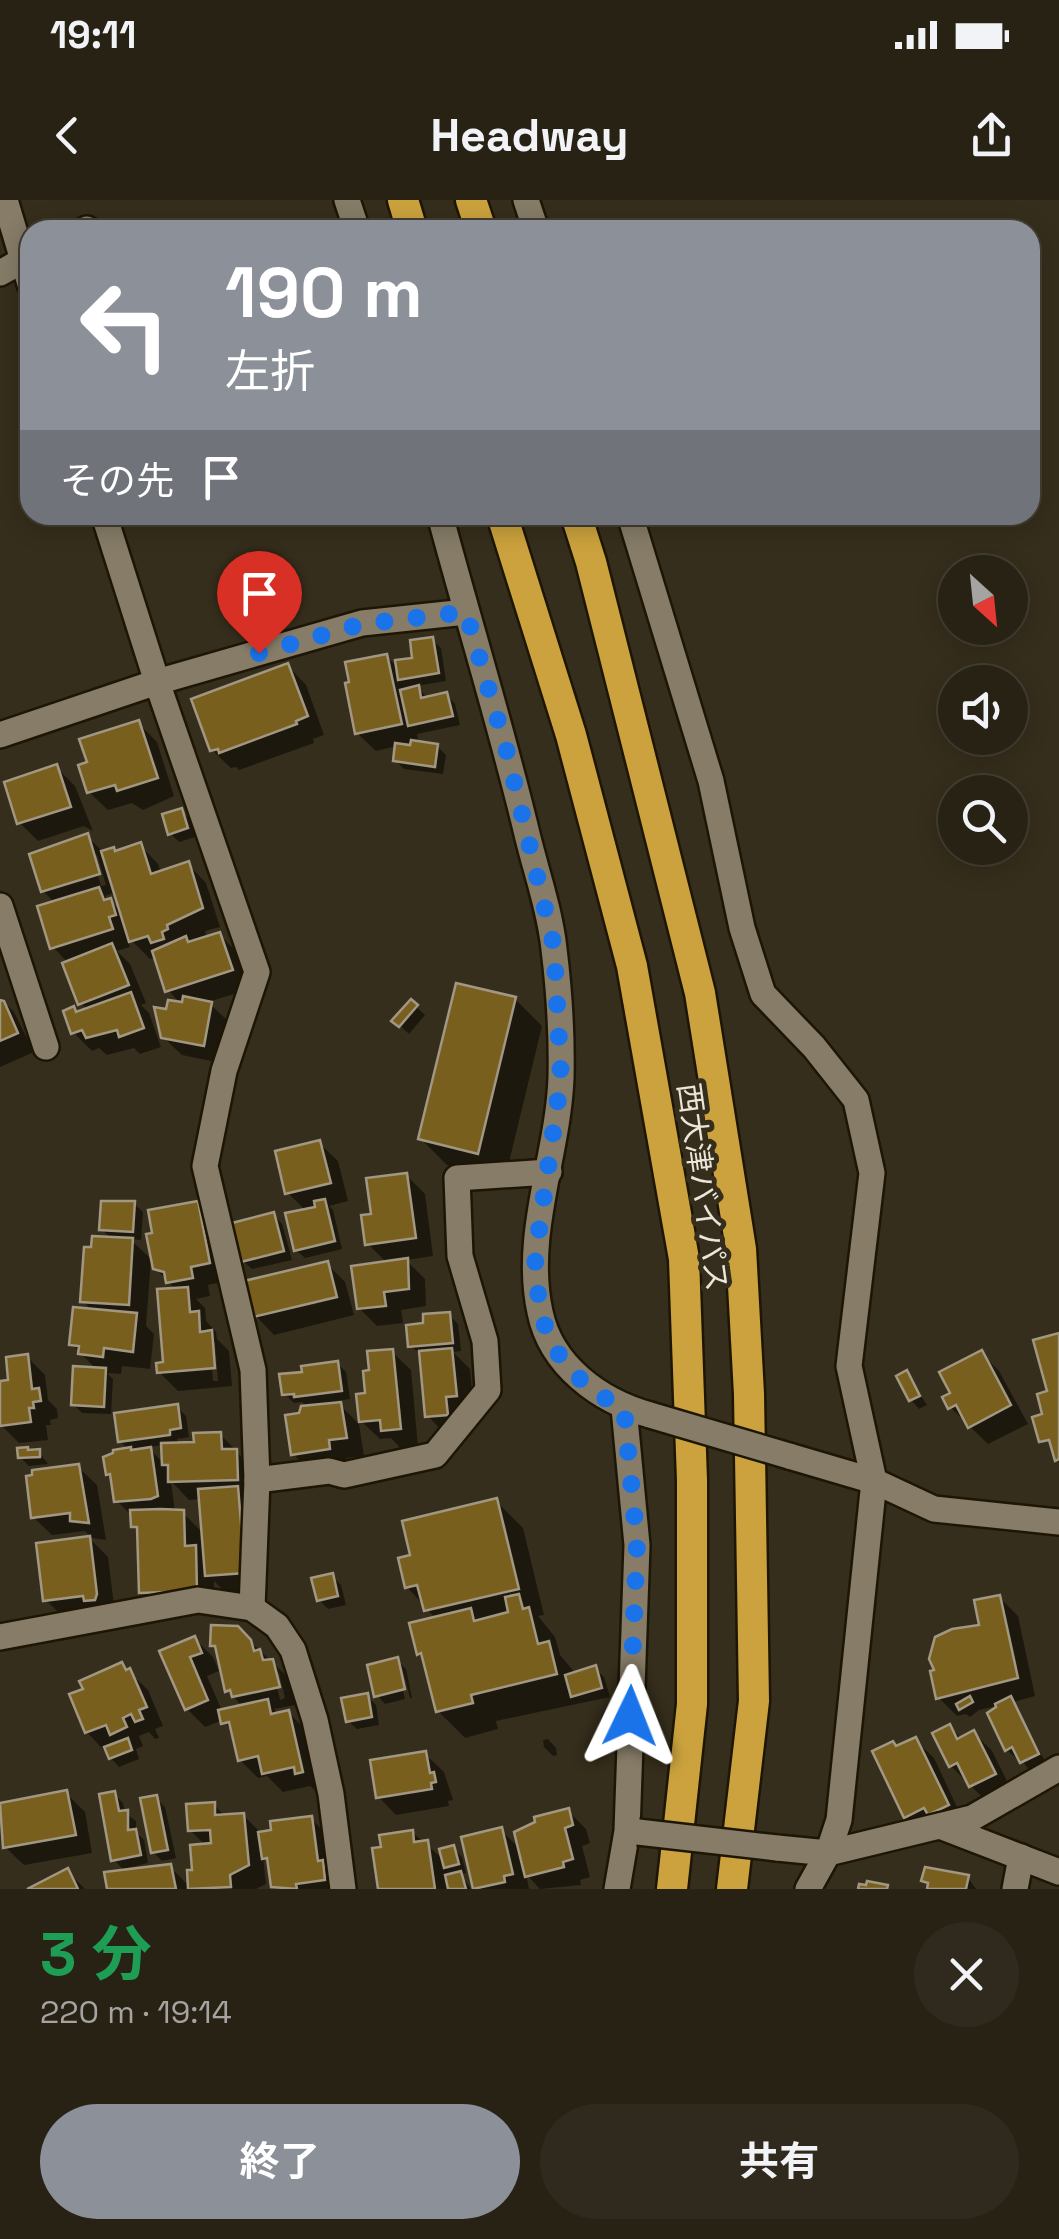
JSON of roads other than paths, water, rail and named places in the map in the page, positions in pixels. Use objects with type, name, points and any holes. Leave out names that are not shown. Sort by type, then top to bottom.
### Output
[{"type":"highway","name":"西大津バイパス","points":[[505,525],[572,734],[632,966],[684,1260],[692,1480],[692,1704],[672,1889]]},
{"type":"highway","name":"西大津バイパス","points":[[579,525],[700,993],[741,1249],[749,1394],[754,1701],[732,1889]]},
{"type":"street","points":[[5,200],[20,264]]},
{"type":"street","points":[[112,525],[156,682],[257,972],[224,1072],[205,1166],[253,1370],[257,1480],[252,1608]]},
{"type":"street","points":[[443,525],[506,748],[554,946],[561,1078],[535,1258],[540,1314],[556,1351],[597,1394],[624,1408],[874,1481],[934,1510],[1059,1522]]},
{"type":"street","points":[[633,525],[711,781],[742,928],[763,994],[814,1047],[856,1100],[872,1174],[849,1366],[874,1481],[838,1820],[828,1854],[808,1889]]},
{"type":"street","points":[[0,735],[156,682],[362,624],[466,612]]},
{"type":"street","points":[[0,906],[46,1047]]},
{"type":"street","points":[[257,1480],[329,1471],[344,1475],[435,1455],[488,1390],[485,1341],[460,1256],[457,1178],[549,1172]]},
{"type":"street","points":[[618,1889],[632,1831],[637,1544],[624,1408]]},
{"type":"street","points":[[0,1636],[198,1600],[252,1608],[277,1626],[294,1650],[315,1720],[331,1794],[343,1889]]},
{"type":"street","points":[[632,1831],[828,1854],[972,1818],[1059,1768]]},
{"type":"street","points":[[940,1826],[1059,1872]]},
{"type":"street","points":[[1014,1889],[1021,1858]]}]
